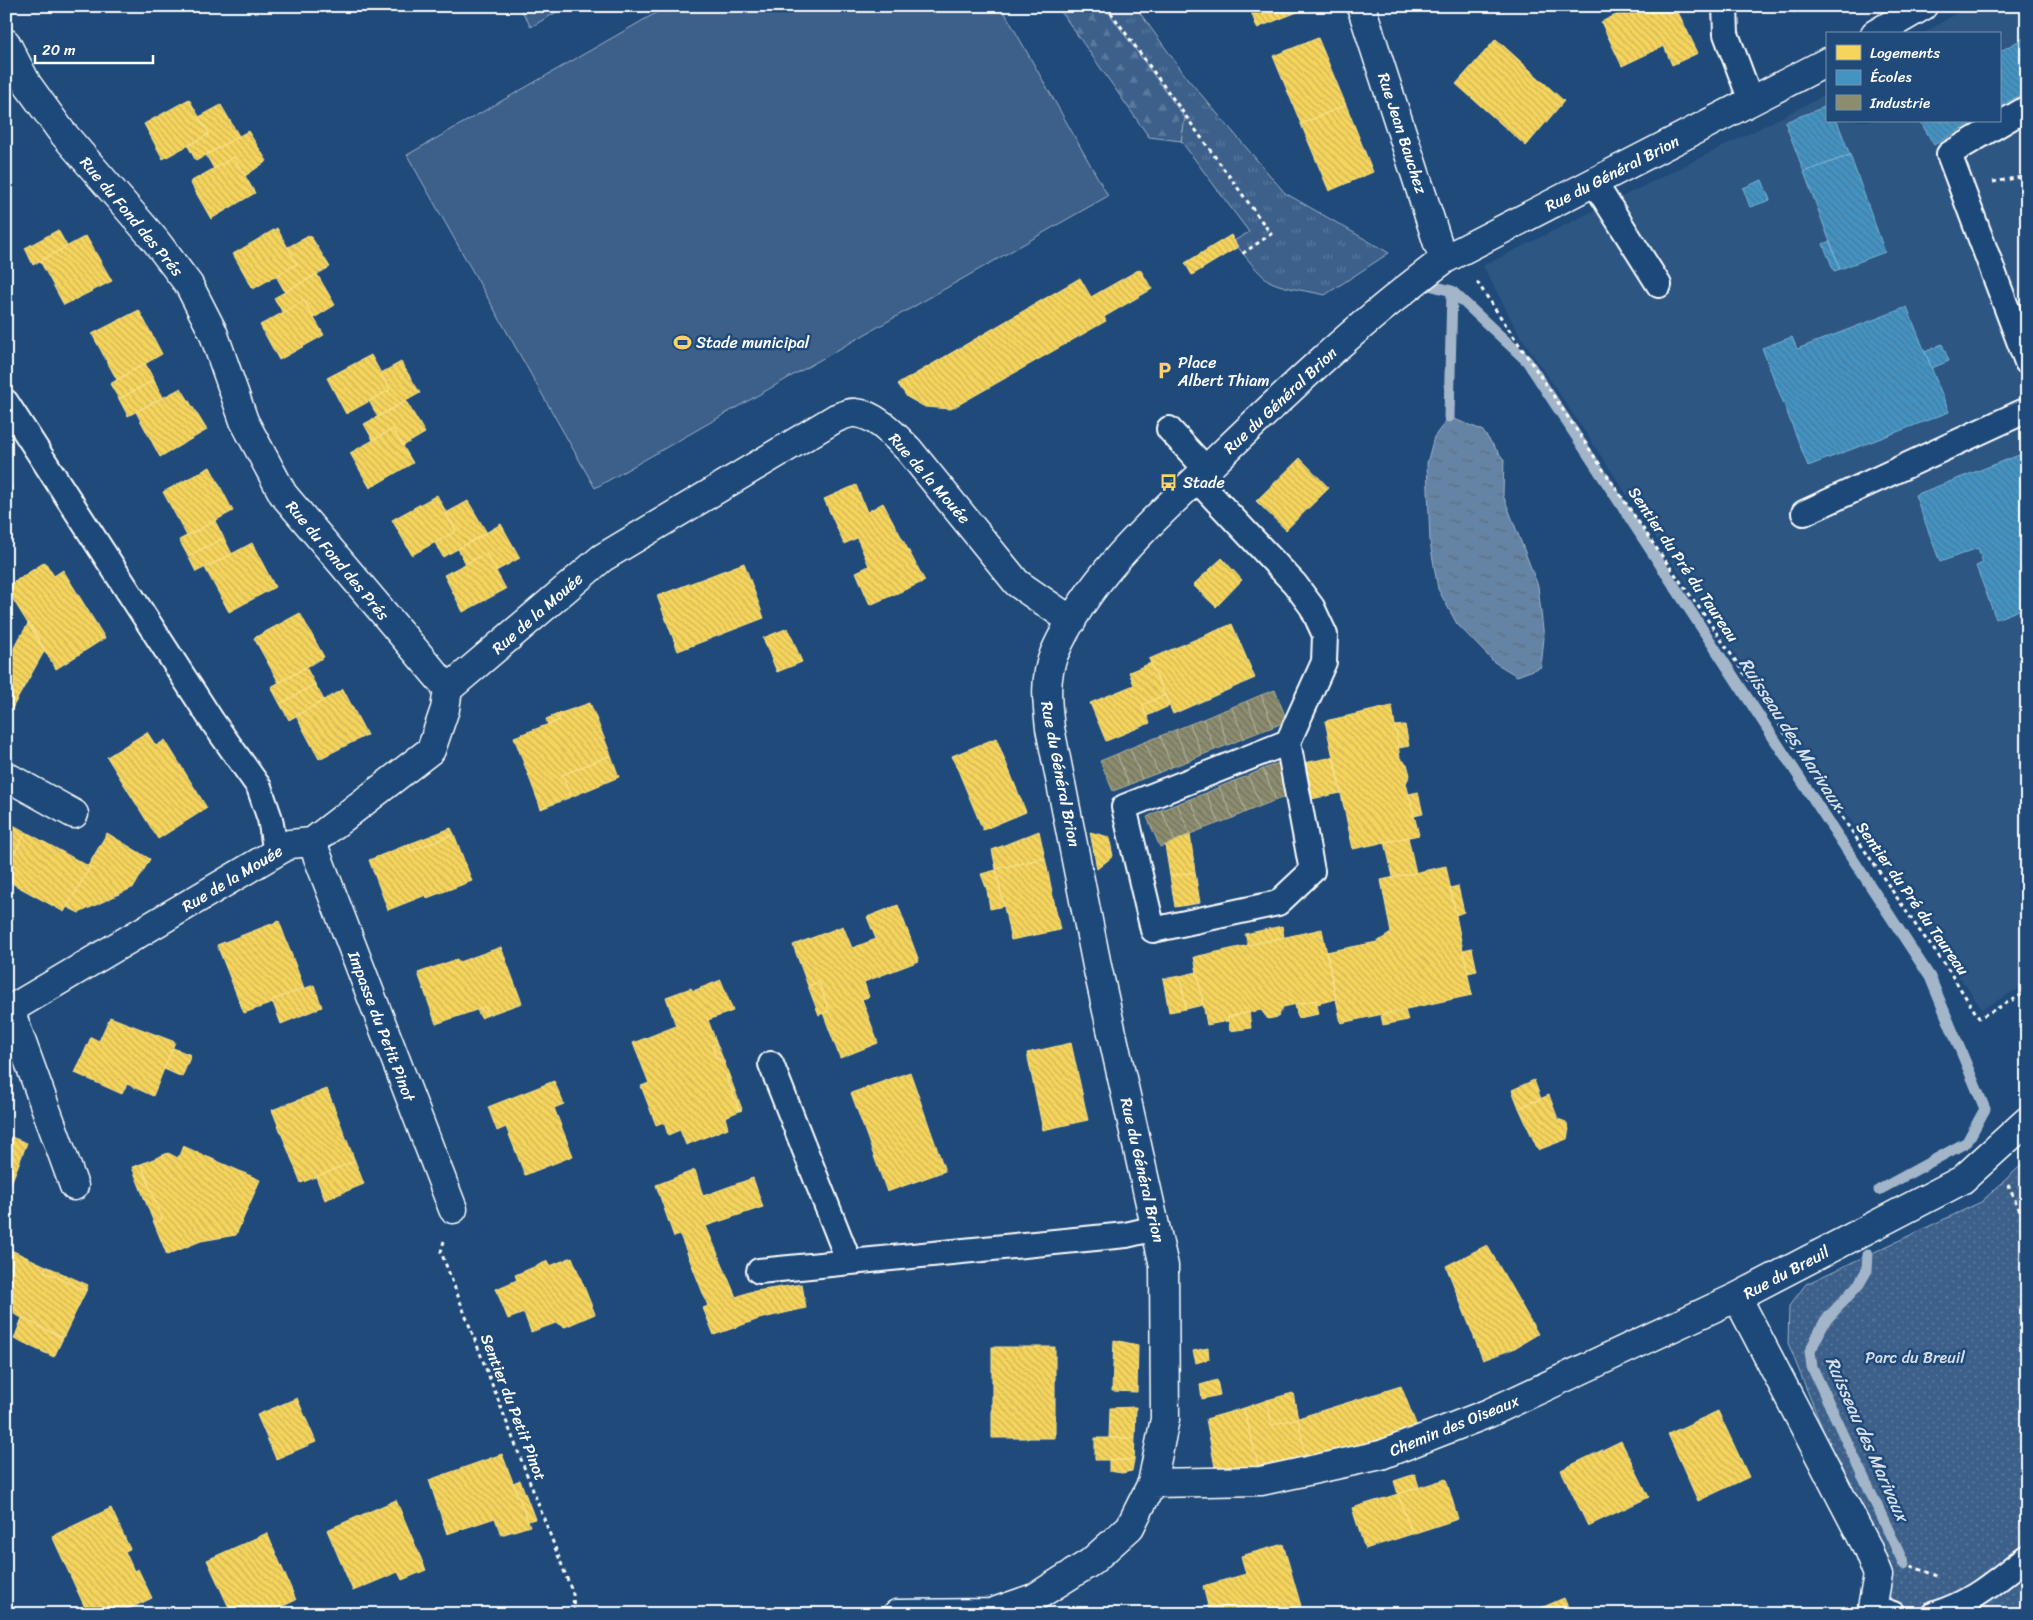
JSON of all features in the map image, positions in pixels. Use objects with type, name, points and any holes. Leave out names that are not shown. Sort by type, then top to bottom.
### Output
[{"type":"street","name":"Rue Jean Bauchez","points":[[1362,6],[1438,244],[1451,255]]},
{"type":"street","points":[[1878,32],[1923,6]]},
{"type":"street","name":"Rue du Fond des Prés","points":[[6,43],[27,84],[61,131],[155,240],[189,285],[213,332],[244,421],[283,494],[448,689]]},
{"type":"street","name":"Rue du Général Brion","points":[[897,1614],[991,1613],[1036,1606],[1091,1562],[1130,1527],[1152,1483],[1165,1419],[1164,1266],[1097,966],[1050,728],[1046,691],[1054,655],[1072,621],[1096,586],[1154,518],[1296,382],[1415,281],[1451,255],[1826,63]]},
{"type":"street","name":"Rue de la Mouée","points":[[8,1011],[290,844],[312,842],[431,750],[445,710],[448,689],[602,558],[836,418],[855,412],[875,420],[892,432],[909,450],[1017,583],[1072,621]]},
{"type":"street","points":[[6,776],[74,814]]},
{"type":"street","name":"Impasse du Petit Pinot","points":[[312,842],[453,1209]]},
{"type":"street","points":[[8,1011],[74,1186]]},
{"type":"street","name":"Rue du Breuil","points":[[1879,1611],[1878,1575],[1867,1547],[1737,1297],[1962,1180],[2027,1121]]},
{"type":"street","name":"Chemin des Oiseaux","points":[[1152,1483],[1261,1481],[1381,1455],[1489,1413],[1737,1297]]},
{"type":"lane","points":[[1725,6],[1726,34],[1751,101]]},
{"type":"lane","points":[[2027,108],[1949,154],[2027,362]]},
{"type":"lane","points":[[1594,182],[1659,285]]},
{"type":"lane","points":[[6,402],[212,721],[259,787],[270,820],[276,852]]},
{"type":"lane","points":[[1804,513],[2027,410]]},
{"type":"lane","points":[[1169,429],[1201,474],[1295,584],[1312,607],[1325,634],[1324,662],[1288,742],[1312,870],[1278,903],[1153,930],[1124,807],[1288,742]]},
{"type":"lane","points":[[771,1064],[849,1262]]},
{"type":"lane","points":[[759,1271],[1126,1236],[1156,1228]]},
{"type":"lane","points":[[1934,1614],[1952,1608],[1986,1590],[2027,1556]]},
{"type":"path","points":[[1106,6],[1272,234],[1242,254]]},
{"type":"path","name":"Sentier du Pré du Taureau","points":[[1451,255],[1705,616],[1918,930],[1944,962],[1979,1018],[2027,992]]},
{"type":"path","points":[[1993,1152],[2027,1226]]},
{"type":"path","name":"Sentier du Petit Pinot","points":[[453,1209],[441,1252],[573,1594],[574,1614]]},
{"type":"path","points":[[1912,1566],[1942,1578]]},
{"type":"shaded area","points":[[1968,6],[2027,6],[2027,984],[1982,1009],[1693,593],[1518,332],[1483,266],[1826,94],[1826,122],[2000,122],[2000,32],[1926,32]]},
{"type":"green space","points":[[519,6],[567,6],[531,27]]},
{"type":"green space","name":"Stade municipal","points":[[668,6],[1001,6],[1108,196],[595,488],[407,155]]},
{"type":"green space","points":[[1057,6],[1104,6],[1185,118],[1181,141],[1149,137]]},
{"type":"green space","points":[[1104,6],[1135,6],[1187,78],[1285,193],[1389,253],[1325,295],[1271,282],[1262,275],[1234,241],[1249,232],[1181,141],[1185,118]]},
{"type":"green space","name":"Parc du Breuil","points":[[2027,1160],[2027,1614],[1897,1614],[1788,1343],[1789,1306],[1806,1284],[1981,1202]]},
{"type":"water","points":[[1449,417],[1482,430],[1504,460],[1503,495],[1538,586],[1544,638],[1541,667],[1517,676],[1494,662],[1457,624],[1438,589],[1430,542],[1427,463],[1434,437]]},
{"type":"building: Logements","points":[[1249,6],[1304,6],[1305,9],[1257,28]]},
{"type":"building: Logements","points":[[1635,6],[1675,6],[1698,53],[1672,65],[1664,46],[1622,66],[1601,22]]},
{"type":"building: Logements","points":[[1790,6],[1806,6],[1794,13]]},
{"type":"building: Logements","points":[[1318,38],[1346,105],[1301,124],[1273,56]]},
{"type":"building: Logements","points":[[1496,39],[1564,101],[1526,146],[1456,84]]},
{"type":"building: Logements","points":[[189,99],[209,134],[163,159],[144,124]]},
{"type":"building: Logements","points":[[221,105],[239,136],[196,161],[188,146],[209,134],[199,117]]},
{"type":"building: Logements","points":[[1346,105],[1373,172],[1329,191],[1301,124]]},
{"type":"building: Logements","points":[[248,131],[267,161],[245,176],[234,157],[214,169],[206,155]]},
{"type":"building: Logements","points":[[234,157],[255,193],[211,219],[190,182]]},
{"type":"building: Logements","points":[[277,228],[297,264],[253,289],[233,254]]},
{"type":"building: Logements","points":[[58,230],[67,246],[33,265],[25,248]]},
{"type":"building: Logements","points":[[310,235],[330,267],[285,292],[276,276],[297,264],[288,247]]},
{"type":"building: Logements","points":[[1231,235],[1238,247],[1192,275],[1185,263]]},
{"type":"building: Logements","points":[[86,236],[112,281],[64,305],[40,261]]},
{"type":"building: Logements","points":[[1140,269],[1152,289],[1104,317],[1106,321],[951,409],[925,407],[907,397],[898,384],[1080,278],[1091,297]]},
{"type":"building: Logements","points":[[317,274],[335,305],[314,318],[304,301],[283,313],[274,298]]},
{"type":"building: Logements","points":[[304,301],[324,335],[279,360],[260,325]]},
{"type":"building: Logements","points":[[139,310],[162,354],[117,380],[92,334]]},
{"type":"building: Logements","points":[[371,355],[390,390],[346,414],[327,378]]},
{"type":"building: Logements","points":[[401,362],[420,393],[378,417],[369,401],[390,390],[381,373]]},
{"type":"building: Logements","points":[[145,363],[154,380],[119,399],[110,384]]},
{"type":"building: Logements","points":[[154,380],[163,397],[128,416],[119,399]]},
{"type":"building: Logements","points":[[181,388],[207,430],[160,457],[136,412]]},
{"type":"building: Logements","points":[[406,401],[425,433],[403,446],[393,429],[373,440],[364,424]]},
{"type":"building: Logements","points":[[393,429],[413,463],[370,488],[350,453]]},
{"type":"building: Logements","points":[[1300,458],[1329,488],[1286,530],[1256,501]]},
{"type":"building: Logements","points":[[210,467],[233,511],[187,536],[163,492]]},
{"type":"building: Logements","points":[[6,478],[12,488],[6,492]]},
{"type":"building: Logements","points":[[856,485],[867,512],[883,503],[925,581],[870,605],[856,572],[869,566],[857,538],[844,544],[824,499]]},
{"type":"building: Logements","points":[[437,495],[456,531],[412,555],[392,520]]},
{"type":"building: Logements","points":[[468,501],[487,533],[443,557],[435,543],[456,531],[446,513]]},
{"type":"building: Logements","points":[[215,521],[224,538],[188,556],[179,540]]},
{"type":"building: Logements","points":[[501,524],[520,558],[496,571],[486,553],[466,564],[458,549]]},
{"type":"building: Logements","points":[[224,538],[232,554],[196,572],[188,556]]},
{"type":"building: Logements","points":[[252,543],[275,587],[229,612],[205,568]]},
{"type":"building: Logements","points":[[486,553],[506,589],[463,612],[444,575]]},
{"type":"building: Logements","points":[[1222,558],[1242,580],[1216,607],[1193,585]]},
{"type":"building: Logements","points":[[45,562],[54,576],[63,570],[105,638],[56,669],[6,588]]},
{"type":"building: Logements","points":[[744,563],[764,618],[678,651],[657,596]]},
{"type":"building: Logements","points":[[300,613],[324,657],[279,683],[254,638]]},
{"type":"building: Logements","points":[[29,622],[45,650],[24,687],[6,677],[6,661]]},
{"type":"building: Logements","points":[[1232,624],[1255,678],[1173,714],[1149,659]]},
{"type":"building: Logements","points":[[788,628],[802,662],[777,672],[763,638]]},
{"type":"building: Logements","points":[[1151,663],[1165,695],[1142,705],[1150,723],[1106,741],[1090,703],[1134,685],[1129,672]]},
{"type":"building: Logements","points":[[306,667],[315,684],[280,704],[271,687]]},
{"type":"building: Logements","points":[[6,677],[24,687],[6,719]]},
{"type":"building: Logements","points":[[315,684],[324,700],[289,720],[280,704]]},
{"type":"building: Logements","points":[[343,689],[367,735],[319,759],[296,716]]},
{"type":"building: Logements","points":[[1165,695],[1169,706],[1147,716],[1142,705]]},
{"type":"building: Logements","points":[[590,703],[611,755],[562,775],[571,797],[541,809],[514,737],[560,720],[558,714]]},
{"type":"building: Logements","points":[[1392,706],[1400,758],[1407,764],[1410,775],[1406,783],[1419,835],[1353,849],[1325,721]]},
{"type":"building: Logements","points":[[558,714],[560,720],[548,725],[546,719]]},
{"type":"building: Logements","points":[[1405,725],[1409,746],[1399,748],[1395,726]]},
{"type":"building: Logements","points":[[147,732],[156,746],[165,740],[207,808],[158,839],[107,757]]},
{"type":"building: Logements","points":[[996,738],[1026,812],[983,830],[952,756]]},
{"type":"building: Logements","points":[[611,755],[619,777],[571,797],[562,775]]},
{"type":"building: Logements","points":[[1334,757],[1341,793],[1306,800],[1298,764]]},
{"type":"building: Logements","points":[[1418,792],[1423,814],[1414,816],[1409,794]]},
{"type":"building: Logements","points":[[6,821],[26,832],[6,868]]},
{"type":"building: Logements","points":[[451,828],[454,834],[411,851],[409,844]]},
{"type":"building: Logements","points":[[1039,831],[1045,858],[996,869],[992,850]]},
{"type":"building: Logements","points":[[26,832],[90,867],[64,912],[6,880],[6,868]]},
{"type":"building: Logements","points":[[1090,832],[1109,837],[1113,856],[1097,869]]},
{"type":"building: Logements","points":[[107,833],[150,859],[134,887],[79,913],[67,907]]},
{"type":"building: Logements","points":[[454,834],[472,881],[427,898],[426,895],[388,910],[369,860],[409,844],[411,851]]},
{"type":"building: Logements","points":[[1190,834],[1195,872],[1170,876],[1165,845]]},
{"type":"building: Logements","points":[[1408,837],[1416,873],[1393,877],[1385,842]]},
{"type":"building: Logements","points":[[1045,858],[1060,930],[1011,940],[996,869]]},
{"type":"building: Logements","points":[[1446,866],[1472,995],[1341,1023],[1326,952],[1377,942],[1391,933],[1381,880]]},
{"type":"building: Logements","points":[[996,870],[1004,906],[990,909],[987,890],[981,874]]},
{"type":"building: Logements","points":[[1195,872],[1200,903],[1175,907],[1170,876]]},
{"type":"building: Logements","points":[[1458,886],[1464,912],[1456,915],[1450,888]]},
{"type":"building: Logements","points":[[898,905],[919,961],[864,982],[869,997],[862,999],[878,1043],[840,1058],[823,1013],[829,1011],[819,982],[808,986],[793,945],[843,926],[852,948],[876,939],[867,917]]},
{"type":"building: Logements","points":[[279,921],[304,988],[272,1000],[273,1003],[244,1013],[217,945]]},
{"type":"building: Logements","points":[[1282,926],[1284,937],[1248,945],[1245,934]]},
{"type":"building: Logements","points":[[1322,929],[1336,999],[1317,1004],[1316,1000],[1283,1007],[1278,1017],[1268,1019],[1261,1010],[1228,1017],[1228,1021],[1207,1025],[1194,957]]},
{"type":"building: Logements","points":[[501,947],[522,1003],[488,1015],[485,1007],[436,1024],[418,973],[457,959],[459,962]]},
{"type":"building: Logements","points":[[1472,948],[1477,971],[1468,973],[1463,950]]},
{"type":"building: Logements","points":[[1197,972],[1203,1005],[1186,1009],[1180,976]]},
{"type":"building: Logements","points":[[1180,976],[1186,1009],[1169,1012],[1163,979]]},
{"type":"building: Logements","points":[[721,980],[733,1011],[708,1020],[717,1044],[712,1046],[716,1057],[724,1061],[729,1075],[726,1076],[739,1110],[742,1110],[725,1117],[728,1128],[686,1145],[680,1130],[668,1135],[664,1122],[656,1125],[641,1086],[649,1083],[633,1043],[676,1026],[666,997],[691,988],[693,991]]},
{"type":"building: Logements","points":[[819,982],[829,1011],[819,1015],[808,986]]},
{"type":"building: Logements","points":[[314,985],[322,1007],[281,1024],[272,1000]]},
{"type":"building: Logements","points":[[1316,1000],[1319,1014],[1298,1018],[1295,1005]]},
{"type":"building: Logements","points":[[485,1007],[488,1015],[481,1018],[477,1010]]},
{"type":"building: Logements","points":[[1405,1010],[1408,1020],[1383,1025],[1381,1015]]},
{"type":"building: Logements","points":[[1249,1012],[1251,1028],[1230,1031],[1228,1017]]},
{"type":"building: Logements","points":[[110,1017],[175,1042],[153,1096],[127,1084],[122,1094],[75,1073],[91,1037],[99,1041]]},
{"type":"building: Logements","points":[[1071,1043],[1088,1120],[1043,1130],[1027,1053]]},
{"type":"building: Logements","points":[[717,1044],[724,1061],[716,1057],[712,1046]]},
{"type":"building: Logements","points":[[173,1048],[191,1055],[182,1077],[164,1069]]},
{"type":"building: Logements","points":[[910,1072],[945,1171],[887,1192],[851,1093]]},
{"type":"building: Logements","points":[[729,1075],[742,1109],[739,1110],[726,1076]]},
{"type":"building: Logements","points":[[1534,1080],[1541,1099],[1519,1108],[1512,1090]]},
{"type":"building: Logements","points":[[554,1081],[564,1104],[554,1108],[573,1156],[525,1175],[506,1127],[497,1131],[488,1107]]},
{"type":"building: Logements","points":[[327,1089],[355,1161],[301,1183],[272,1110]]},
{"type":"building: Logements","points":[[1549,1095],[1558,1119],[1566,1122],[1569,1129],[1567,1139],[1538,1150],[1519,1108]]},
{"type":"building: Logements","points":[[6,1135],[27,1143],[8,1191],[6,1190]]},
{"type":"building: Logements","points":[[183,1146],[260,1180],[236,1235],[201,1241],[167,1255],[154,1223],[162,1219],[141,1164],[168,1153],[178,1158]]},
{"type":"building: Logements","points":[[355,1161],[364,1184],[325,1200],[316,1177]]},
{"type":"building: Logements","points":[[141,1164],[162,1219],[154,1223],[132,1167]]},
{"type":"building: Logements","points":[[695,1170],[703,1196],[753,1178],[763,1207],[706,1226],[736,1297],[749,1292],[802,1284],[806,1308],[759,1319],[714,1335],[703,1308],[708,1306],[680,1235],[674,1237],[656,1185]]},
{"type":"building: Logements","points":[[1487,1245],[1538,1334],[1513,1349],[1483,1360],[1446,1266]]},
{"type":"building: Logements","points":[[9,1249],[46,1266],[44,1271],[86,1291],[63,1338],[6,1310],[6,1255]]},
{"type":"building: Logements","points":[[572,1257],[595,1314],[565,1327],[556,1323],[531,1332],[524,1313],[508,1319],[496,1289],[517,1280],[515,1275],[548,1261],[550,1266]]},
{"type":"building: Logements","points":[[46,1266],[88,1285],[86,1291],[44,1271]]},
{"type":"building: Logements","points":[[22,1318],[63,1338],[54,1357],[14,1339]]},
{"type":"building: Logements","points":[[1114,1340],[1138,1345],[1137,1392],[1112,1391]]},
{"type":"building: Logements","points":[[992,1347],[1055,1347],[1055,1438],[992,1438]]},
{"type":"building: Logements","points":[[1208,1348],[1209,1359],[1196,1363],[1193,1351]]},
{"type":"building: Logements","points":[[1217,1380],[1220,1395],[1202,1399],[1200,1385]]},
{"type":"building: Logements","points":[[1401,1386],[1418,1429],[1347,1453],[1306,1460],[1298,1418]]},
{"type":"building: Logements","points":[[1293,1393],[1298,1418],[1272,1425],[1267,1400]]},
{"type":"building: Logements","points":[[297,1398],[316,1442],[276,1459],[257,1415]]},
{"type":"building: Logements","points":[[1267,1400],[1272,1425],[1298,1418],[1306,1460],[1259,1469],[1244,1408]]},
{"type":"building: Logements","points":[[1136,1407],[1135,1438],[1109,1438],[1110,1408]]},
{"type":"building: Logements","points":[[1244,1408],[1259,1469],[1217,1478],[1206,1419]]},
{"type":"building: Logements","points":[[1718,1411],[1749,1477],[1698,1501],[1668,1434]]},
{"type":"building: Logements","points":[[1095,1438],[1135,1438],[1134,1460],[1095,1460]]},
{"type":"building: Logements","points":[[1621,1441],[1649,1497],[1588,1526],[1561,1470]]},
{"type":"building: Logements","points":[[502,1454],[530,1526],[501,1535],[495,1518],[447,1534],[429,1480]]},
{"type":"building: Logements","points":[[1109,1460],[1134,1460],[1132,1471],[1122,1473],[1109,1471]]},
{"type":"building: Logements","points":[[1415,1474],[1419,1487],[1398,1494],[1394,1481]]},
{"type":"building: Logements","points":[[1446,1479],[1458,1519],[1412,1534],[1398,1494]]},
{"type":"building: Logements","points":[[520,1480],[535,1519],[528,1521],[513,1483]]},
{"type":"building: Logements","points":[[1398,1494],[1412,1534],[1365,1549],[1352,1508]]},
{"type":"building: Logements","points":[[396,1500],[426,1570],[402,1580],[398,1572],[353,1591],[327,1530]]},
{"type":"building: Logements","points":[[111,1508],[130,1549],[125,1551],[134,1571],[138,1569],[152,1598],[118,1614],[88,1614],[52,1536]]},
{"type":"building: Logements","points":[[267,1533],[296,1600],[266,1614],[232,1614],[207,1560]]},
{"type":"building: Logements","points":[[1283,1544],[1301,1606],[1273,1614],[1210,1614],[1203,1586],[1246,1574],[1241,1556]]},
{"type":"building: Logements","points":[[1564,1598],[1571,1614],[1527,1614]]},
{"type":"building: Écoles","points":[[2027,36],[2027,91],[2000,106],[2000,51]]},
{"type":"building: Écoles","points":[[1826,106],[1826,122],[1837,122],[1850,155],[1804,172],[1785,122]]},
{"type":"building: Écoles","points":[[1921,122],[1973,122],[1934,145]]},
{"type":"building: Écoles","points":[[1850,155],[1885,252],[1840,269],[1804,172]]},
{"type":"building: Écoles","points":[[1762,180],[1770,200],[1750,207],[1743,188]]},
{"type":"building: Écoles","points":[[1830,241],[1840,269],[1834,271],[1823,244]]},
{"type":"building: Écoles","points":[[1907,307],[1949,412],[1808,466],[1762,348],[1792,337],[1797,349]]},
{"type":"building: Écoles","points":[[1942,344],[1949,361],[1932,368],[1925,352]]},
{"type":"building: Écoles","points":[[2027,452],[2027,607],[1996,619],[1976,566],[1983,563],[1978,548],[1940,562],[1915,495]]},
{"type":"building: Industrie","points":[[1275,690],[1287,721],[1273,727],[1261,695]]},
{"type":"building: Industrie","points":[[1261,695],[1273,727],[1259,732],[1247,701]]},
{"type":"building: Industrie","points":[[1247,701],[1259,732],[1244,738],[1232,707]]},
{"type":"building: Industrie","points":[[1232,707],[1244,738],[1228,745],[1217,713]]},
{"type":"building: Industrie","points":[[1217,713],[1228,745],[1215,750],[1203,719]]},
{"type":"building: Industrie","points":[[1203,719],[1215,750],[1202,755],[1190,724]]},
{"type":"building: Industrie","points":[[1190,724],[1202,755],[1188,761],[1175,730]]},
{"type":"building: Industrie","points":[[1175,730],[1188,761],[1172,767],[1160,736]]},
{"type":"building: Industrie","points":[[1160,736],[1172,767],[1158,773],[1145,742]]},
{"type":"building: Industrie","points":[[1145,742],[1158,773],[1142,779],[1130,748]]},
{"type":"building: Industrie","points":[[1130,748],[1142,779],[1129,785],[1117,754]]},
{"type":"building: Industrie","points":[[1117,754],[1129,785],[1113,791],[1100,761]]},
{"type":"building: Industrie","points":[[1284,761],[1290,795],[1276,800],[1263,769]]},
{"type":"building: Industrie","points":[[1263,769],[1276,800],[1261,806],[1248,776]]},
{"type":"building: Industrie","points":[[1248,776],[1261,806],[1246,812],[1234,781]]},
{"type":"building: Industrie","points":[[1234,781],[1246,812],[1233,818],[1219,787]]},
{"type":"building: Industrie","points":[[1219,787],[1233,818],[1219,823],[1206,793]]},
{"type":"building: Industrie","points":[[1206,793],[1219,823],[1203,829],[1190,799]]},
{"type":"building: Industrie","points":[[1190,799],[1203,829],[1190,834],[1177,804]]},
{"type":"building: Industrie","points":[[1177,804],[1190,834],[1175,841],[1161,810]]},
{"type":"building: Industrie","points":[[1161,810],[1175,841],[1160,847],[1147,817]]},
{"type":"waterway","points":[[1429,285],[1452,291],[1449,417]]},
{"type":"waterway","name":"Ruisseau des Marivaux","points":[[1452,291],[1527,361],[1930,977],[1985,1109],[1967,1142],[1879,1190]]},
{"type":"waterway","name":"Ruisseau des Marivaux","points":[[1868,1254],[1867,1270],[1859,1284],[1825,1321],[1810,1351],[1812,1367],[1904,1564]]},
{"type":"place","name":"Stade municipal","points":[[682,342]]},
{"type":"place","name":"Place Albert Thiam","points":[[1164,371]]},
{"type":"place","name":"Stade","points":[[1169,482]]}]
